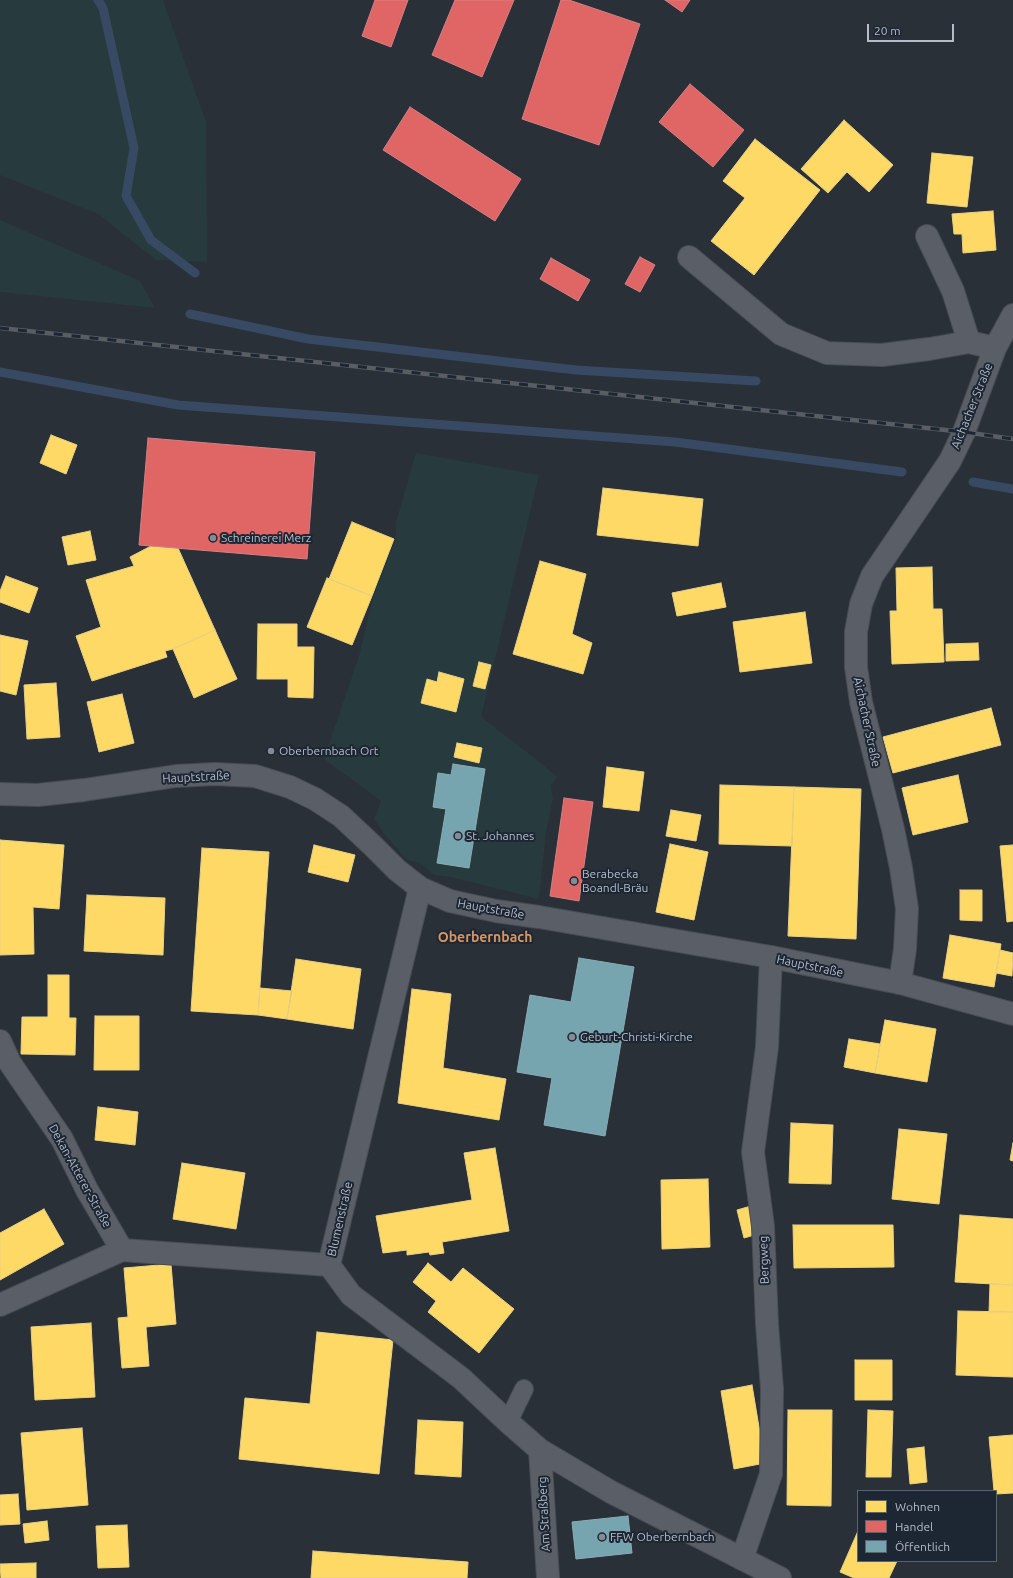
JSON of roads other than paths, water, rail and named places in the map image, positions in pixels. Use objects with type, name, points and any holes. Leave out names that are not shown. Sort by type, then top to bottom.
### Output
[{"type":"street","points":[[927,236],[953,291],[969,342]]},
{"type":"street","name":"Aichacher Straße","points":[[689,257],[781,334],[827,353],[882,354],[929,349],[969,342],[995,348]]},
{"type":"street","name":"Aichacher Straße","points":[[900,984],[905,949],[907,909],[893,829],[861,702],[856,667],[856,632],[861,604],[872,576],[950,461],[964,432],[995,348],[1013,315]]},
{"type":"street","name":"Hauptstraße","points":[[0,794],[38,794],[84,790],[184,776],[214,774],[255,776],[290,787],[315,799],[334,812],[373,846],[396,870],[420,888],[450,901],[496,911],[771,957],[900,984],[1013,1014]]},
{"type":"street","name":"Blumenstraße","points":[[0,1305],[122,1250],[330,1265],[420,888]]},
{"type":"street","name":"Bergweg","points":[[742,1558],[771,1474],[772,1389],[762,1226],[753,1152],[767,1047],[771,957]]},
{"type":"street","name":"Dekan-Atterer-Straße","points":[[0,1041],[10,1063],[62,1139],[87,1190],[122,1250]]},
{"type":"street","points":[[330,1265],[351,1295],[461,1378],[540,1450],[611,1492],[780,1578]]},
{"type":"street","name":"Am Straßberg","points":[[540,1450],[548,1578]]},
{"type":"lane","points":[[508,1422],[524,1389]]},
{"type":"waterway","points":[[98,0],[103,8],[134,148],[126,196],[151,240],[195,273]]},
{"type":"waterway","points":[[190,314],[308,339],[576,370],[756,381]]},
{"type":"waterway","points":[[0,372],[178,405],[675,442],[902,472]]},
{"type":"waterway","points":[[973,482],[1013,489]]},
{"type":"railway","points":[[0,328],[964,432],[1013,439]]},
{"type":"place","name":"Schreinerei Merz","points":[[213,538]]},
{"type":"place","name":"Oberbernbach Ort","points":[[271,751]]},
{"type":"place","name":"St. Johannes","points":[[458,836]]},
{"type":"place","name":"Berabecka Boandl-Bräu","points":[[574,881]]},
{"type":"place","name":"Geburt-Christi-Kirche","points":[[572,1037]]},
{"type":"place","name":"FFW Oberbernbach","points":[[602,1537]]},
{"type":"district","name":"Oberbernbach","points":[[485,937]]}]
